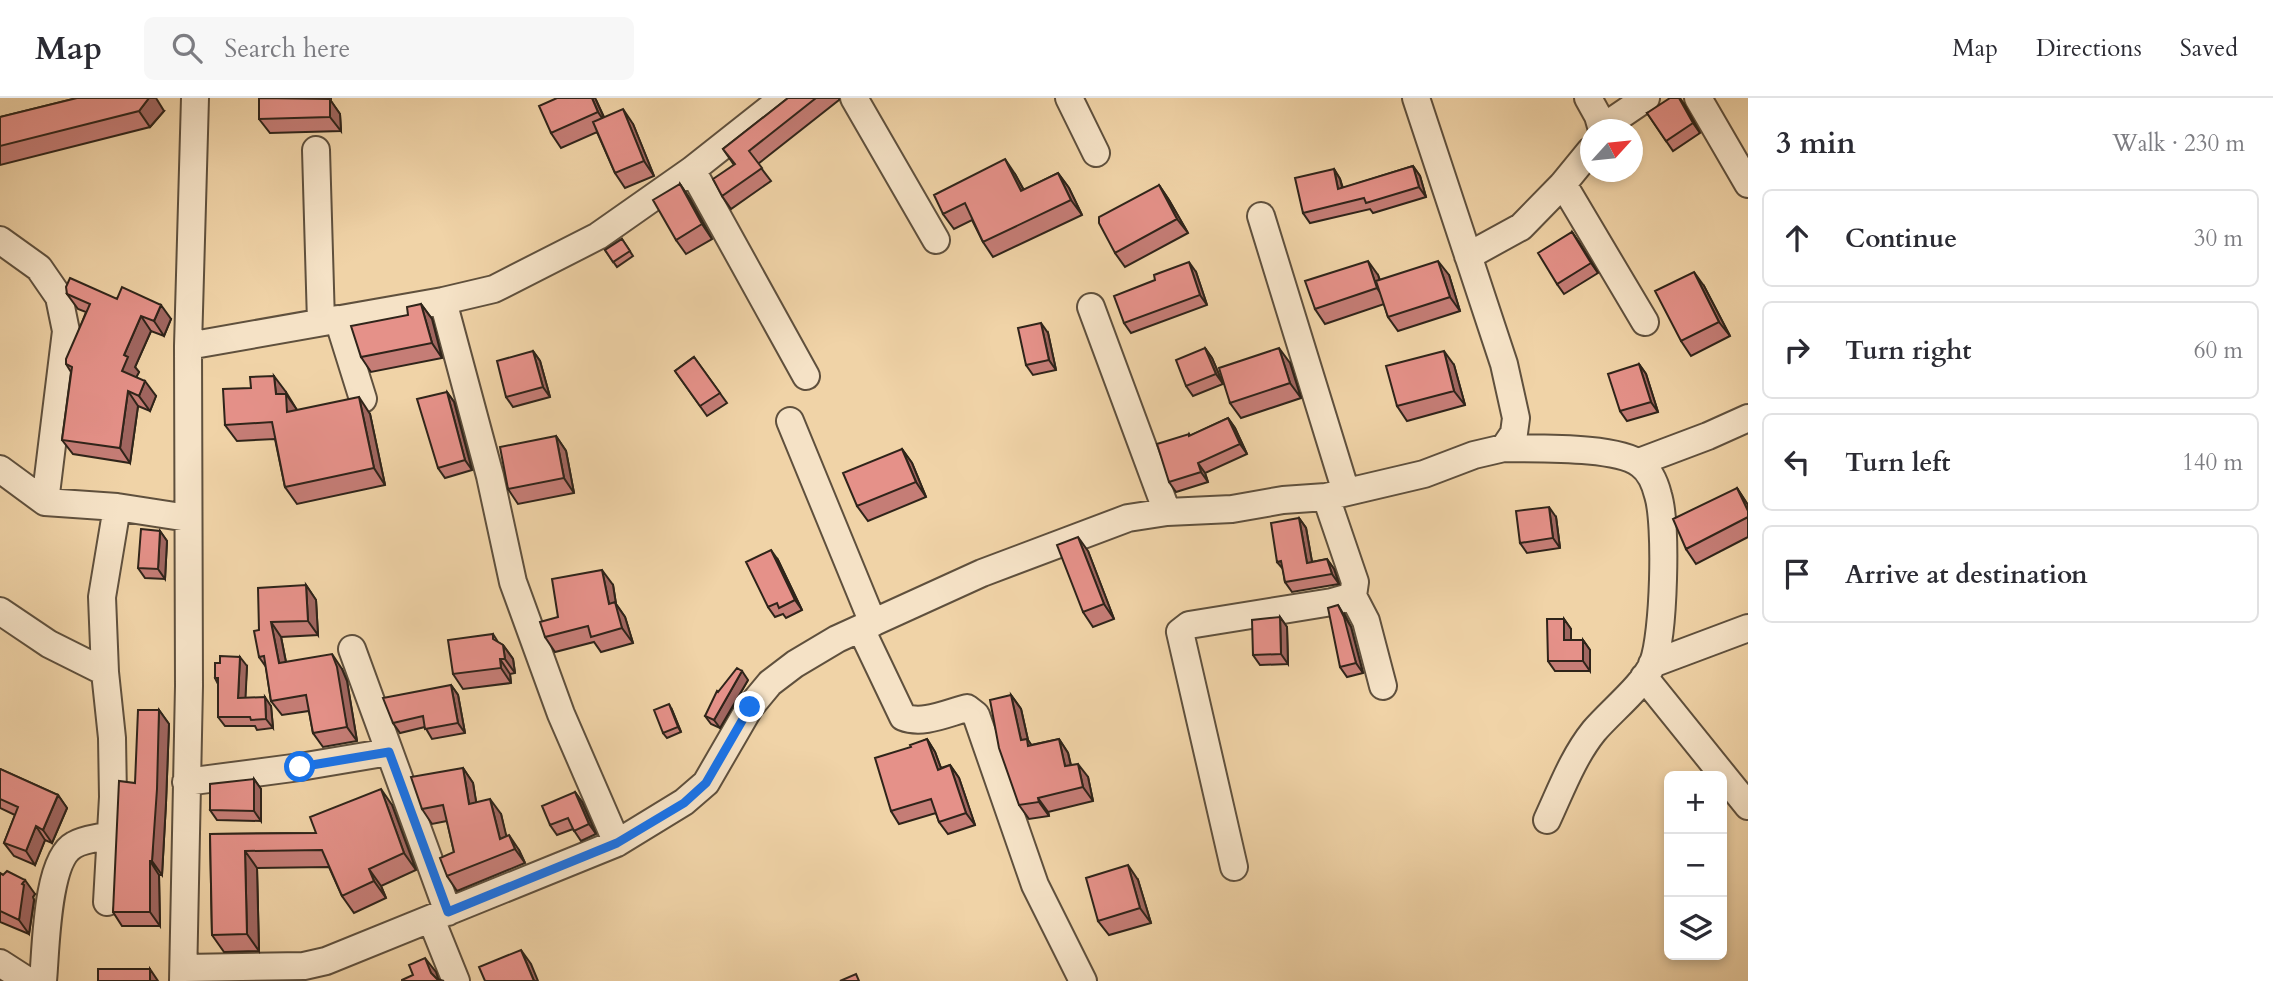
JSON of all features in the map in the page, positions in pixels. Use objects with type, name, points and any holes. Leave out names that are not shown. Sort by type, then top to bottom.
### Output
[{"type":"street","points":[[195,98],[188,346],[189,686],[183,975],[304,966],[327,971],[440,915],[617,843],[684,803],[706,783],[750,707],[770,683],[795,664],[837,639],[1026,555],[1128,518],[1167,512],[1231,509],[1336,495],[1424,474],[1474,455],[1504,448],[1616,454],[1639,462],[1651,474],[1659,497],[1662,529],[1660,631],[1648,671]]},
{"type":"street","points":[[188,346],[443,301],[494,289],[598,236],[692,170],[783,98]]},
{"type":"street","points":[[854,98],[936,240]]},
{"type":"street","points":[[1069,98],[1096,153]]},
{"type":"street","points":[[1416,98],[1504,364],[1516,418],[1514,433],[1504,448]]},
{"type":"street","points":[[1588,98],[1594,119]]},
{"type":"street","points":[[1619,119],[1646,98]]},
{"type":"street","points":[[1698,98],[1748,184]]},
{"type":"street","points":[[316,150],[330,321],[363,399]]},
{"type":"street","points":[[1468,256],[1521,227],[1563,184],[1580,161]]},
{"type":"street","points":[[692,170],[806,376]]},
{"type":"street","points":[[1563,184],[1645,322]]},
{"type":"street","points":[[1261,216],[1336,495],[1355,582],[1353,596],[1366,621],[1383,686]]},
{"type":"street","points":[[0,240],[39,268],[59,298],[66,331],[45,502]]},
{"type":"street","points":[[443,301],[490,476],[513,582],[561,714],[617,843]]},
{"type":"street","points":[[1091,307],[1167,512]]},
{"type":"street","points":[[1639,462],[1748,418]]},
{"type":"street","points":[[790,421],[903,717],[924,720],[967,708],[976,715],[1035,885],[1083,981]]},
{"type":"street","points":[[0,469],[45,502],[117,507],[188,518]]},
{"type":"street","points":[[107,902],[113,797],[112,738],[105,672],[102,597],[117,507]]},
{"type":"street","points":[[1234,867],[1180,632],[1189,625],[1332,602],[1353,596]]},
{"type":"street","points":[[0,611],[49,643],[105,672]]},
{"type":"street","points":[[1547,820],[1568,774],[1592,733],[1648,671],[1748,628]]},
{"type":"street","points":[[352,649],[389,752],[440,915],[456,981]]},
{"type":"street","points":[[1648,671],[1748,806]]},
{"type":"street","points":[[186,782],[389,752]]},
{"type":"street","points":[[43,981],[52,884],[60,859],[72,846],[111,835]]},
{"type":"street","points":[[0,963],[27,981]]},
{"type":"building","points":[[77,98],[149,98],[139,111],[0,146],[0,117]]},
{"type":"building","points":[[259,98],[330,99],[330,117],[259,119]]},
{"type":"building","points":[[557,98],[592,98],[598,112],[551,133],[539,106]]},
{"type":"building","points":[[788,98],[816,98],[749,151],[762,168],[722,196],[713,179],[735,164],[723,149]]},
{"type":"building","points":[[1670,98],[1679,98],[1693,123],[1666,141],[1647,113]]},
{"type":"building","points":[[623,109],[644,161],[615,173],[593,122]]},
{"type":"building","points":[[1005,159],[1021,191],[1058,173],[1071,200],[983,242],[965,203],[943,214],[934,195]]},
{"type":"building","points":[[1413,166],[1419,187],[1366,203],[1364,198],[1303,213],[1295,178],[1334,169],[1338,189]]},
{"type":"building","points":[[680,184],[702,224],[676,240],[653,200]]},
{"type":"building","points":[[1159,185],[1177,219],[1115,253],[1099,223],[1099,217]]},
{"type":"building","points":[[1572,232],[1591,263],[1557,284],[1538,253]]},
{"type":"building","points":[[622,239],[630,251],[613,262],[605,250]]},
{"type":"building","points":[[1368,261],[1377,288],[1315,309],[1305,281]]},
{"type":"building","points":[[1438,261],[1450,297],[1388,317],[1376,281]]},
{"type":"building","points":[[1189,262],[1200,295],[1124,323],[1114,296],[1155,280],[1154,275]]},
{"type":"building","points":[[1694,272],[1719,322],[1681,341],[1655,291]]},
{"type":"building","points":[[70,278],[117,299],[122,287],[161,305],[154,321],[141,316],[124,355],[128,357],[122,371],[145,381],[139,396],[128,391],[120,448],[62,440],[72,367],[66,364],[66,359],[90,304],[67,294],[66,287]]},
{"type":"building","points":[[421,304],[432,343],[361,357],[351,326],[408,315],[407,307]]},
{"type":"building","points":[[1041,323],[1049,360],[1026,365],[1018,328]]},
{"type":"building","points":[[1205,348],[1216,374],[1186,386],[1176,360]]},
{"type":"building","points":[[1279,348],[1290,383],[1230,403],[1219,368]]},
{"type":"building","points":[[533,351],[543,387],[506,397],[497,361]]},
{"type":"building","points":[[1444,351],[1454,391],[1397,406],[1386,366]]},
{"type":"building","points":[[694,357],[720,393],[700,406],[675,371]]},
{"type":"building","points":[[1639,364],[1651,402],[1620,411],[1608,374]]},
{"type":"building","points":[[274,376],[276,394],[286,394],[287,412],[359,397],[374,468],[285,487],[272,422],[225,425],[223,389],[251,388],[250,377]]},
{"type":"building","points":[[447,392],[465,460],[438,468],[417,399]]},
{"type":"building","points":[[1228,418],[1240,444],[1198,463],[1201,472],[1169,482],[1157,444],[1189,436]]},
{"type":"building","points":[[556,436],[564,478],[508,489],[500,447]]},
{"type":"building","points":[[902,449],[916,482],[857,506],[843,473]]},
{"type":"building","points":[[1737,488],[1748,511],[1748,517],[1686,549],[1673,519]]},
{"type":"building","points":[[1549,507],[1553,538],[1520,543],[1516,511]]},
{"type":"building","points":[[1299,518],[1307,563],[1327,559],[1332,574],[1285,582],[1281,561],[1277,562],[1271,523]]},
{"type":"building","points":[[141,529],[160,531],[158,569],[138,568]]},
{"type":"building","points":[[1078,537],[1104,604],[1083,612],[1057,545]]},
{"type":"building","points":[[771,550],[795,600],[779,608],[777,603],[768,607],[746,562]]},
{"type":"building","points":[[602,570],[609,604],[615,602],[622,628],[591,637],[588,626],[545,637],[540,622],[558,617],[552,579]]},
{"type":"building","points":[[306,585],[308,621],[271,622],[279,663],[332,654],[337,667],[347,727],[313,733],[306,695],[271,701],[264,656],[259,657],[254,631],[259,630],[258,588]]},
{"type":"building","points":[[1338,605],[1344,617],[1356,663],[1340,667],[1328,608]]},
{"type":"building","points":[[1280,617],[1281,654],[1253,655],[1252,620]]},
{"type":"building","points":[[1547,619],[1564,619],[1564,640],[1583,640],[1583,661],[1548,661]]},
{"type":"building","points":[[493,634],[493,639],[503,645],[505,659],[500,659],[501,668],[453,674],[448,640]]},
{"type":"building","points":[[220,656],[240,657],[238,698],[265,697],[266,719],[218,717],[218,678],[215,678],[215,663],[220,663]]},
{"type":"building","points":[[737,668],[742,671],[714,720],[705,716],[717,691]]},
{"type":"building","points":[[451,685],[458,723],[425,729],[423,716],[393,723],[383,698]]},
{"type":"building","points":[[1011,695],[1021,740],[1027,739],[1028,746],[1059,739],[1065,766],[1078,764],[1083,787],[1038,798],[1039,802],[1019,805],[999,748],[990,700]]},
{"type":"building","points":[[669,704],[678,727],[663,733],[654,710]]},
{"type":"building","points":[[138,710],[159,710],[157,789],[150,861],[150,912],[113,912],[119,781],[135,783]]},
{"type":"building","points":[[927,739],[938,770],[950,765],[966,813],[939,822],[931,799],[891,811],[875,758]]},
{"type":"building","points":[[463,768],[469,804],[490,799],[500,839],[509,835],[515,849],[447,876],[440,858],[454,852],[443,805],[422,809],[411,777]]},
{"type":"building","points":[[0,769],[58,795],[43,830],[36,826],[26,851],[4,843],[18,807],[0,799]]},
{"type":"building","points":[[254,779],[254,811],[210,810],[210,784]]},
{"type":"building","points":[[381,789],[404,853],[369,869],[374,881],[342,896],[322,850],[245,851],[247,934],[212,935],[210,834],[316,833],[310,817]]},
{"type":"building","points":[[575,792],[589,824],[574,831],[568,818],[550,825],[542,806]]},
{"type":"building","points":[[1128,865],[1140,908],[1098,921],[1086,878]]},
{"type":"building","points":[[7,871],[25,880],[22,884],[19,920],[0,911],[0,873],[3,875]]},
{"type":"building","points":[[521,950],[534,981],[485,981],[479,967]]},
{"type":"building","points":[[425,958],[431,973],[444,981],[402,981],[413,975],[409,965]]},
{"type":"building","points":[[98,969],[150,969],[150,981],[98,981]]},
{"type":"building","points":[[856,974],[859,981],[840,981]]},
{"type":"route","points":[[300,767],[389,752],[448,912],[617,843],[684,803],[706,783],[750,707]]}]
